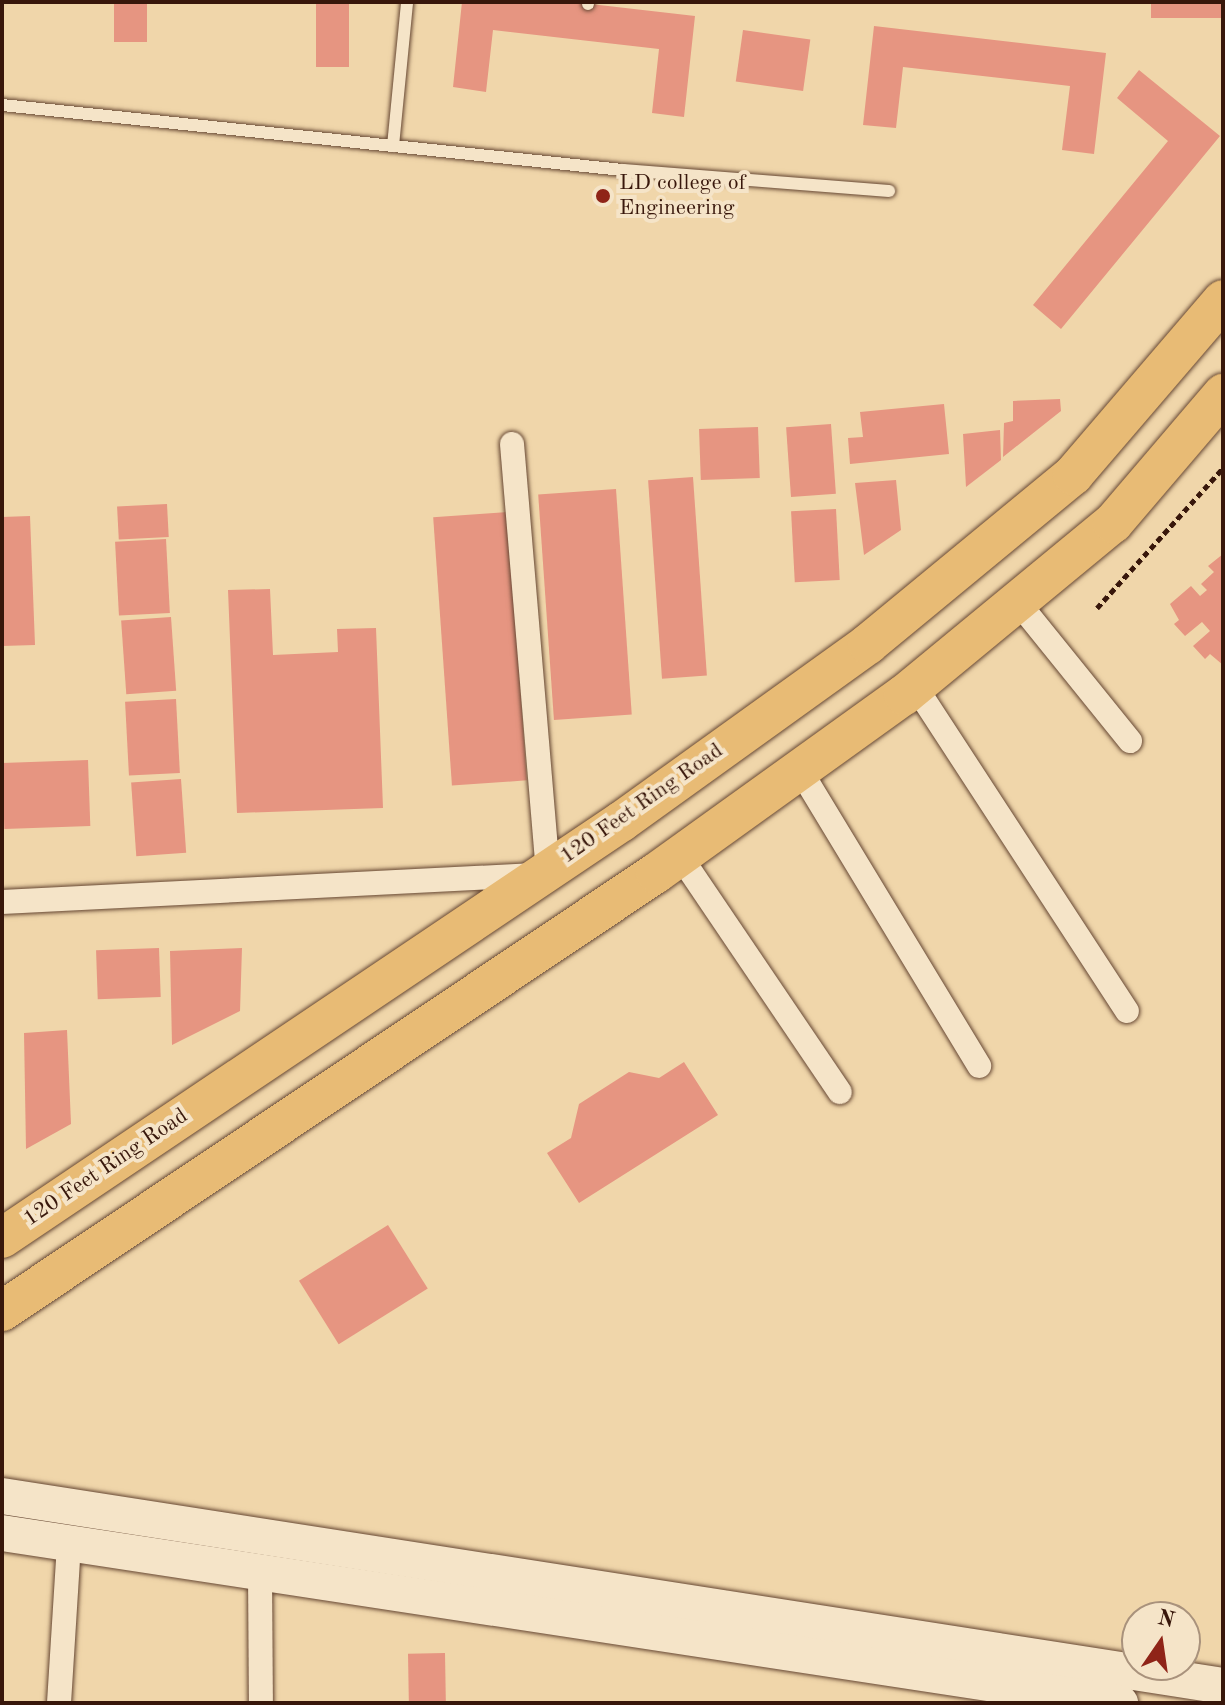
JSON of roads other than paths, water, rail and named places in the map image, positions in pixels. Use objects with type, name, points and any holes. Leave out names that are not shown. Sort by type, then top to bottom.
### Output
[{"type":"main road","name":"120 Feet Ring Road","points":[[2,1238],[544,873],[868,644],[1073,475],[1223,300]]},
{"type":"main road","points":[[2,1311],[680,856],[915,686],[1113,523],[1223,394]]},
{"type":"main road","points":[[2,1496],[1030,1683],[1120,1703]]},
{"type":"main road","points":[[2,1533],[1030,1683],[1223,1686]]},
{"type":"street","points":[[2,902],[544,873],[512,444]]},
{"type":"street","points":[[1017,601],[1130,741]]},
{"type":"street","points":[[915,686],[1127,1011]]},
{"type":"street","points":[[800,770],[979,1066]]},
{"type":"street","points":[[680,856],[840,1092]]},
{"type":"street","points":[[59,1703],[69,1543]]},
{"type":"street","points":[[260,1572],[261,1703]]},
{"type":"lane","points":[[393,146],[407,2]]},
{"type":"lane","points":[[2,105],[393,146],[889,191]]},
{"type":"place","name":"LD college of Engineering","points":[[603,196]]}]
